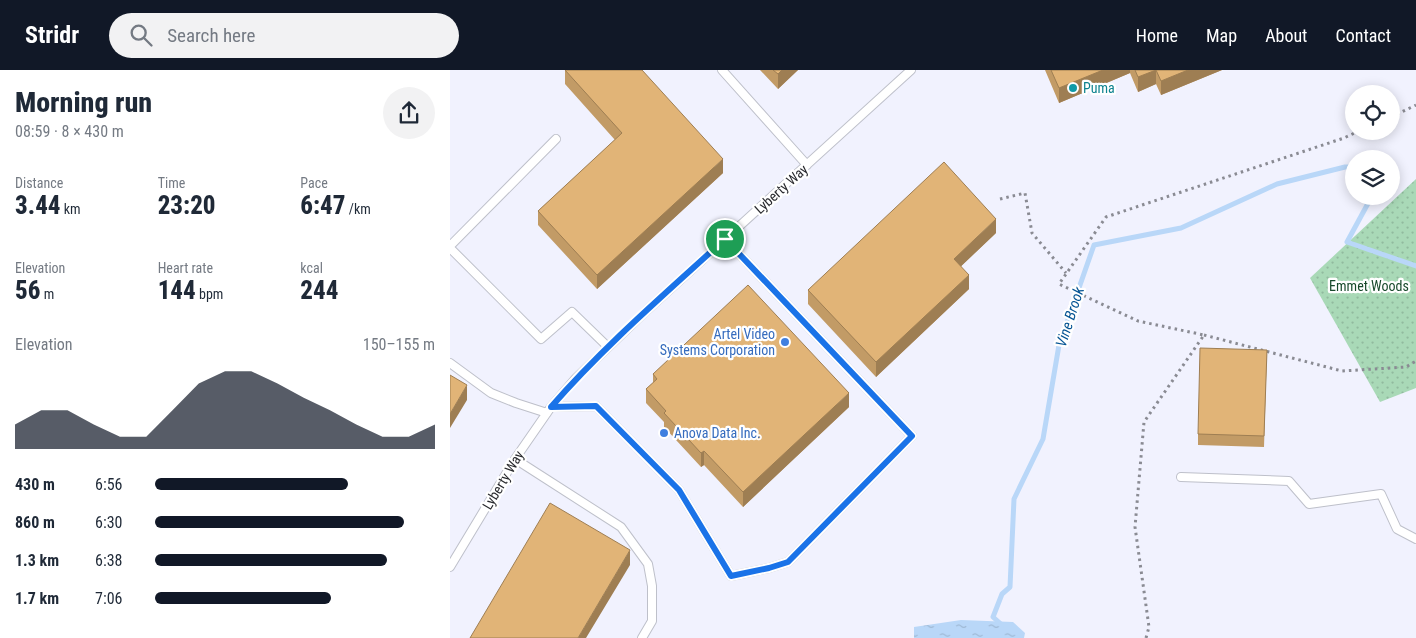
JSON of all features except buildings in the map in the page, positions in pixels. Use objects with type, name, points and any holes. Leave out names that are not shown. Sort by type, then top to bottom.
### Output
[{"type":"lane","points":[[722,70],[807,165]]},
{"type":"lane","name":"Lyberty Way","points":[[450,567],[514,459],[549,410],[576,378],[911,70]]},
{"type":"lane","points":[[556,139],[450,247],[541,339],[572,312],[608,347]]},
{"type":"lane","points":[[450,363],[491,392],[516,403],[549,410],[596,406],[679,490],[731,576],[788,562],[912,436],[725,239]]},
{"type":"lane","points":[[514,459],[621,527],[648,564],[652,586],[652,621],[642,638]]},
{"type":"lane","points":[[1181,477],[1289,481],[1309,504],[1381,494],[1397,529],[1416,539]]},
{"type":"path","points":[[1400,113],[1416,106]]},
{"type":"path","points":[[1345,138],[1106,217],[1058,284],[1138,321],[1204,334],[1342,371],[1406,367],[1416,361]]},
{"type":"path","points":[[1000,199],[1024,193],[1032,233],[1066,274]]},
{"type":"path","points":[[1146,638],[1149,626],[1135,527],[1144,422],[1204,334]]},
{"type":"green space","name":"Emmet Woods","points":[[1416,179],[1416,388],[1380,402],[1310,278],[1388,205],[1400,205],[1400,194]]},
{"type":"water","points":[[961,620],[1013,622],[1025,633],[1024,638],[914,638],[914,627]]},
{"type":"waterway","name":"Vine Brook","points":[[1002,625],[993,617],[1002,594],[1010,587],[1014,499],[1043,439],[1059,345],[1094,245],[1181,228],[1277,184],[1345,167]]},
{"type":"waterway","name":"Vine Brook","points":[[1367,205],[1347,242],[1416,266]]},
{"type":"place","name":"Puma","points":[[1073,88]]},
{"type":"place","name":"Artel Video Systems Corporation","points":[[785,342]]},
{"type":"place","name":"Anova Data Inc.","points":[[664,433]]},
{"type":"route","points":[[725,239],[912,436],[788,562],[731,576],[679,490],[596,406],[551,407],[576,378],[725,239]]}]
